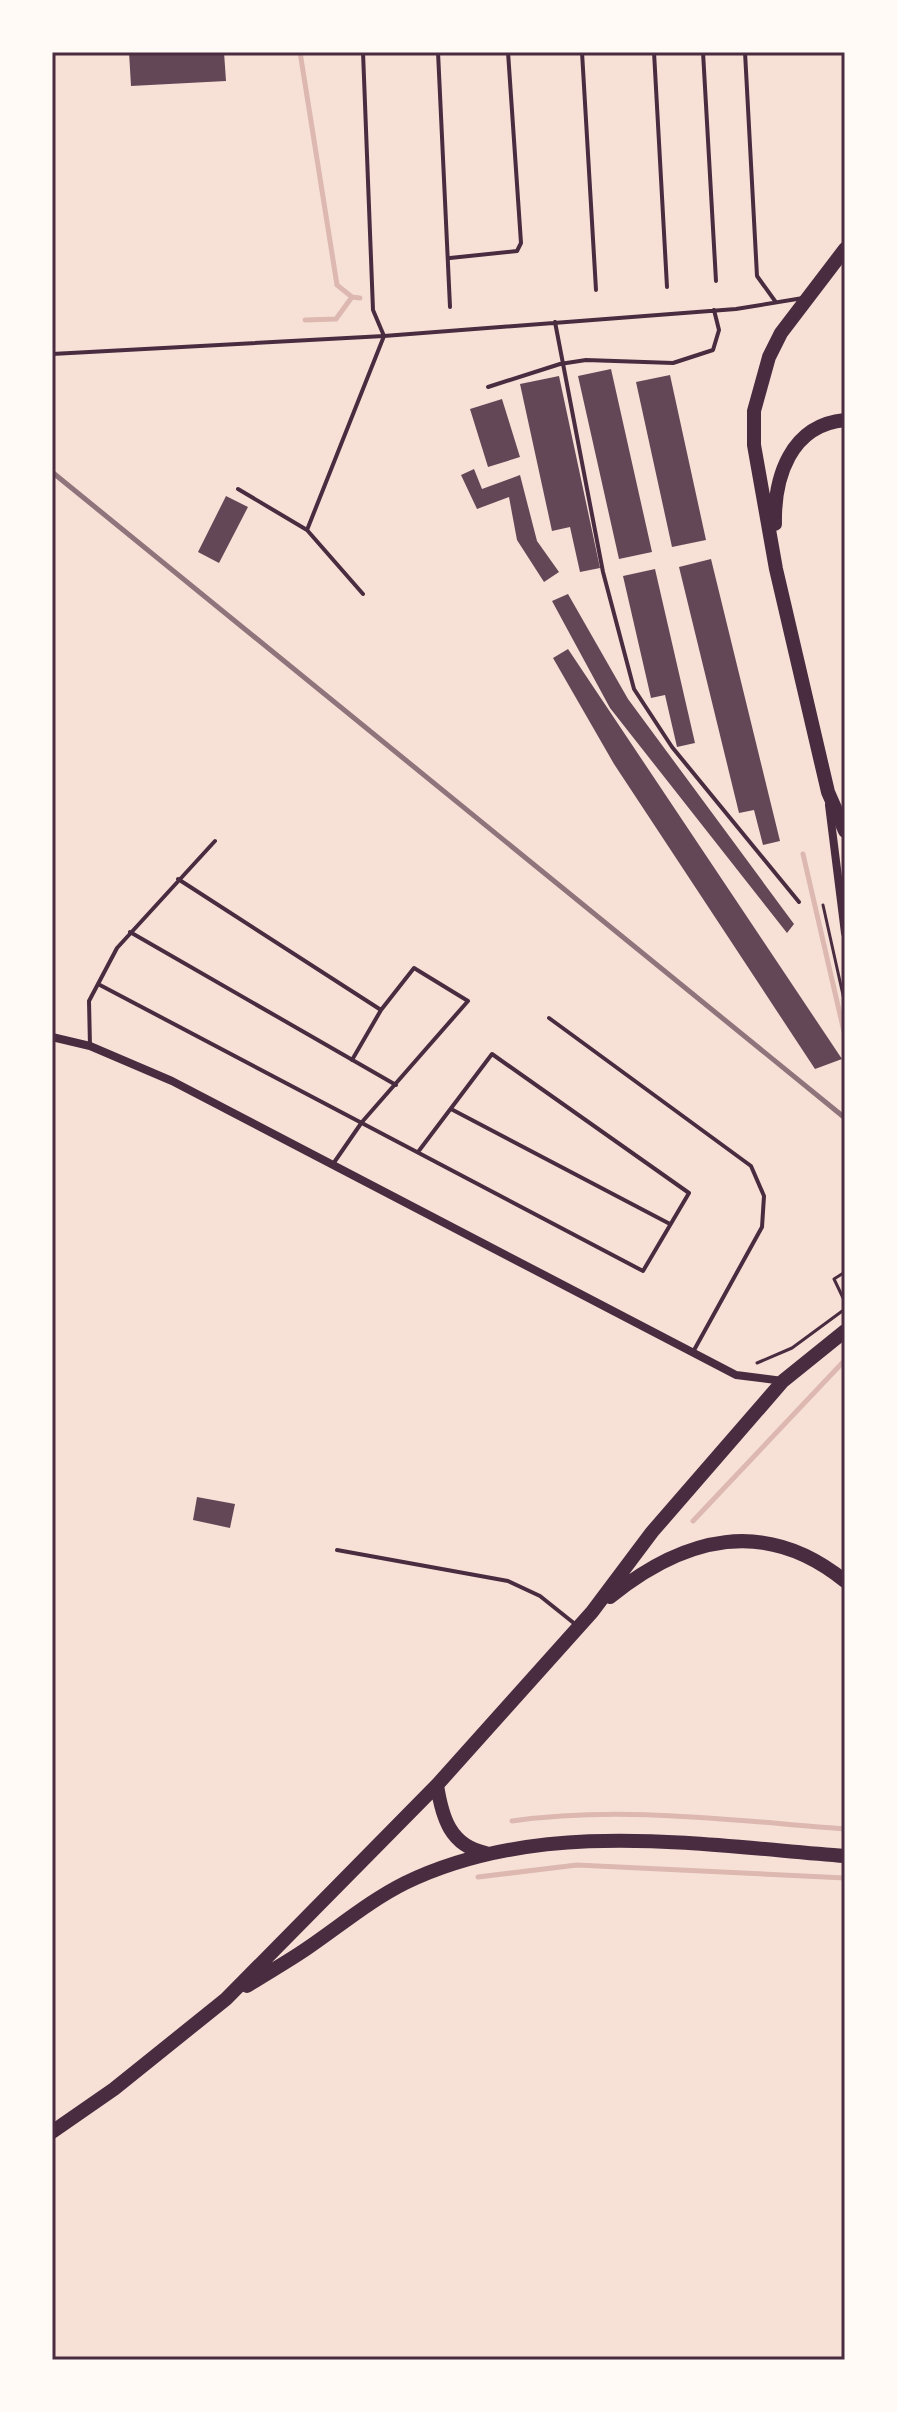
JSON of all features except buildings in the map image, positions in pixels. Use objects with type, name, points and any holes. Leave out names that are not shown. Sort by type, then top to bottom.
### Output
[{"type":"main road","points":[[845,249],[781,333],[769,357],[754,411],[754,445],[776,569],[828,792],[845,831]]},
{"type":"main road","points":[[776,569],[775,495],[781,470],[794,448],[812,431],[845,420]]},
{"type":"main road","points":[[52,2132],[114,2089],[226,1999],[437,1785],[592,1612],[652,1532],[783,1381],[845,1331]]},
{"type":"main road","points":[[592,1612],[636,1577],[672,1555],[727,1542],[776,1545],[822,1564],[845,1581]]},
{"type":"main road","points":[[437,1785],[443,1818],[451,1833],[470,1849],[487,1853]]},
{"type":"main road","points":[[226,1999],[306,1950],[387,1893],[424,1875],[487,1853],[554,1843],[609,1841],[845,1856]]},
{"type":"street","points":[[828,792],[845,933]]},
{"type":"street","points":[[52,1037],[90,1046],[172,1081],[736,1375],[783,1381]]},
{"type":"lane","points":[[307,530],[384,336],[373,310],[363,52]]},
{"type":"lane","points":[[438,52],[450,307]]},
{"type":"lane","points":[[450,258],[517,251],[521,243],[508,52]]},
{"type":"lane","points":[[582,52],[596,290]]},
{"type":"lane","points":[[654,52],[667,287]]},
{"type":"lane","points":[[703,52],[716,281]]},
{"type":"lane","points":[[745,52],[757,276],[775,301]]},
{"type":"lane","points":[[52,354],[384,336],[714,310],[809,297]]},
{"type":"lane","points":[[488,387],[560,364],[586,360],[673,363],[713,350],[719,330],[714,310]]},
{"type":"lane","points":[[555,322],[560,364],[603,572],[634,689],[672,747],[799,902]]},
{"type":"lane","points":[[238,489],[307,530],[363,594]]},
{"type":"lane","points":[[90,1046],[89,1001],[117,948],[215,841]]},
{"type":"lane","points":[[178,879],[381,1010]]},
{"type":"lane","points":[[130,932],[396,1085]]},
{"type":"lane","points":[[333,1164],[362,1122],[468,1001],[414,968],[381,1010],[352,1060]]},
{"type":"lane","points":[[98,984],[643,1271],[689,1193],[492,1054],[418,1152]]},
{"type":"lane","points":[[549,1018],[751,1166],[764,1196],[762,1227],[693,1352]]},
{"type":"lane","points":[[451,1109],[670,1224]]},
{"type":"lane","points":[[337,1550],[508,1581],[540,1596],[579,1627]]},
{"type":"path","points":[[823,905],[845,1004]]},
{"type":"path","points":[[845,1272],[834,1279],[845,1302]]},
{"type":"path","points":[[755,1363],[792,1348],[845,1309]]},
{"type":"waterway","points":[[300,52],[337,285],[352,297],[360,298]]},
{"type":"waterway","points":[[305,320],[336,319],[352,297]]},
{"type":"waterway","points":[[803,854],[845,1036]]},
{"type":"waterway","points":[[693,1521],[845,1360]]},
{"type":"waterway","points":[[512,1821],[553,1816],[637,1814],[845,1829]]},
{"type":"waterway","points":[[478,1877],[577,1865],[845,1878]]},
{"type":"railway","points":[[52,472],[845,1118]]}]
